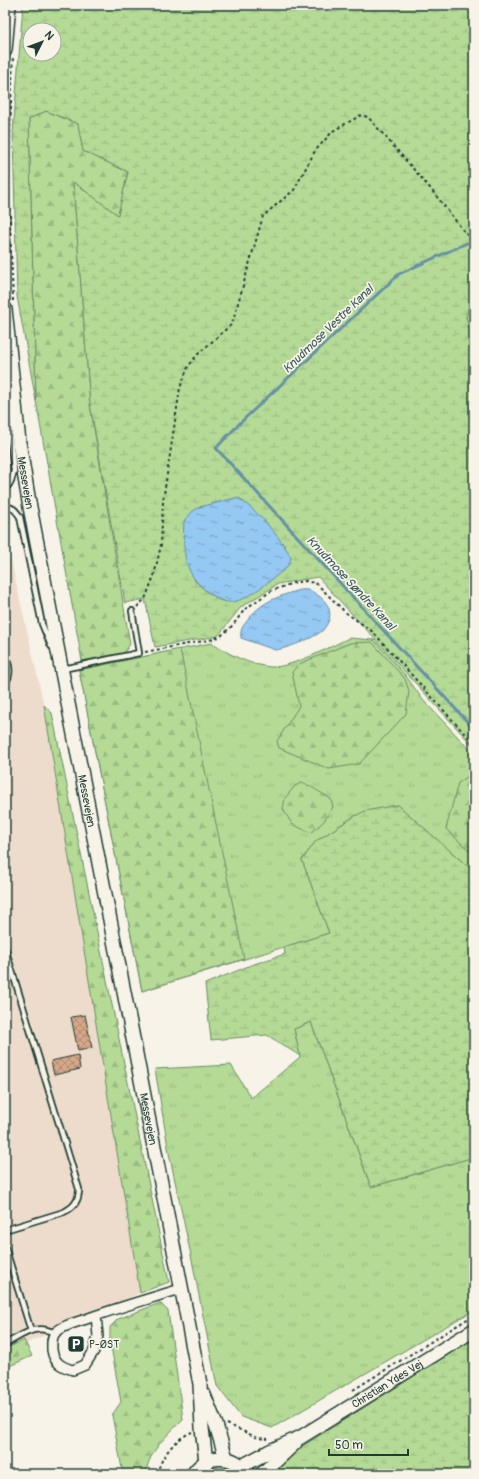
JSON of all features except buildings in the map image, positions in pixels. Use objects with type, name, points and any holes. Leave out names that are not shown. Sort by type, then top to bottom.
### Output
[{"type":"main road","points":[[9,5],[9,51]]},
{"type":"main road","name":"Messevejen","points":[[9,306],[6,338],[19,442],[29,502],[60,669],[200,1384],[202,1428],[206,1462]]},
{"type":"main road","name":"Christian Ydes Vej","points":[[245,1470],[270,1451],[301,1437],[474,1330]]},
{"type":"main road","name":"Messevejen","points":[[200,1384],[216,1425],[226,1458]]},
{"type":"main road","name":"Christian Ydes Vej","points":[[262,1474],[301,1437]]},
{"type":"main road","points":[[193,1474],[206,1462],[215,1458],[226,1458],[234,1461],[245,1470]]},
{"type":"street","points":[[96,1316],[98,1336],[94,1351],[85,1365],[73,1370],[60,1366],[53,1354],[52,1341],[55,1333],[67,1326],[96,1316],[181,1290]]},
{"type":"lane","points":[[5,401],[14,470],[11,481],[5,488]]},
{"type":"lane","points":[[5,507],[12,508],[20,517],[42,624],[60,669],[139,653],[132,611]]},
{"type":"lane","points":[[5,651],[10,673],[5,683]]},
{"type":"lane","points":[[5,948],[79,1189],[79,1195],[76,1203],[64,1212],[5,1230]]},
{"type":"lane","points":[[5,1247],[31,1331]]},
{"type":"lane","points":[[5,1344],[31,1331],[42,1328],[55,1333]]},
{"type":"path","points":[[9,51],[9,306]]},
{"type":"path","points":[[132,611],[146,599],[154,576],[161,544],[164,500],[180,388],[188,367],[197,355],[232,324],[263,216],[294,190],[316,151],[333,131],[361,115],[368,118],[430,188],[474,244]]},
{"type":"path","points":[[139,653],[214,639],[222,635],[245,609],[271,591],[299,582],[317,584],[345,612],[373,632],[474,744]]},
{"type":"path","points":[[350,1392],[474,1315]]},
{"type":"path","points":[[224,1417],[227,1424],[258,1438],[269,1439]]},
{"type":"path","points":[[157,1474],[162,1459],[172,1445],[186,1434],[194,1431]]},
{"type":"shaded area","points":[[5,534],[44,705],[140,1293],[5,1353]]},
{"type":"green space","points":[[23,5],[474,5],[474,286],[466,317],[474,346],[474,747],[318,577],[278,584],[241,607],[218,636],[155,647],[145,599],[125,603],[90,404],[73,182],[118,215],[128,172],[83,151],[78,124],[46,111],[29,119],[36,401],[17,296],[13,133]],"holes":[[[236,498],[241,499],[266,523],[285,546],[285,569],[247,596],[221,601],[206,591],[194,580],[200,507]]]},
{"type":"green space","points":[[46,111],[78,124],[83,151],[128,172],[118,215],[73,182],[90,404],[130,644],[124,653],[82,661],[36,401],[29,119]]},
{"type":"green space","points":[[474,286],[474,346],[466,317]]},
{"type":"green space","points":[[349,638],[374,640],[406,676],[423,700],[474,754],[474,872],[398,805],[355,816],[316,841],[302,860],[329,933],[142,991],[79,670],[211,643],[232,655],[247,661],[271,667],[299,661]]},
{"type":"green space","points":[[372,642],[405,679],[409,691],[406,714],[359,764],[329,769],[279,748],[277,741],[299,706],[292,672],[299,664],[350,643]]},
{"type":"green space","points":[[180,649],[244,959],[142,991],[79,670]]},
{"type":"green space","points":[[44,705],[52,713],[169,1282],[140,1293]]},
{"type":"green space","points":[[470,775],[474,777],[474,855],[446,829],[458,783]]},
{"type":"green space","points":[[301,783],[310,786],[331,799],[333,807],[324,821],[311,833],[292,824],[283,809],[285,798],[295,786]]},
{"type":"green space","points":[[398,805],[474,872],[474,1157],[371,1187],[311,1022],[294,1029],[300,1056],[267,1035],[211,1040],[205,984],[251,965],[285,954],[284,947],[329,933],[302,860],[316,841],[355,816],[365,811]]},
{"type":"green space","points":[[311,1022],[371,1187],[474,1157],[474,1310],[272,1428],[241,1417],[217,1386],[169,1153],[155,1069],[231,1065],[251,1098],[300,1057],[294,1029]]},
{"type":"green space","points":[[160,1303],[168,1311],[183,1419],[165,1437],[155,1451],[146,1474],[123,1474],[112,1415],[121,1402],[110,1341],[110,1327],[118,1319]]},
{"type":"green space","points":[[474,1338],[474,1474],[272,1474],[301,1447]]},
{"type":"green space","points":[[24,1340],[32,1356],[5,1368],[5,1349]]},
{"type":"green space","points":[[221,1467],[230,1469],[236,1474],[204,1474],[213,1468]]},
{"type":"water","points":[[236,498],[243,501],[259,515],[288,551],[291,558],[285,569],[260,588],[240,600],[230,602],[219,599],[195,580],[190,572],[187,562],[183,532],[184,521],[193,511],[200,507]]},
{"type":"water","points":[[299,590],[310,590],[326,603],[330,616],[323,630],[300,643],[275,650],[241,638],[241,631],[243,627],[252,614],[258,609],[276,598]]},
{"type":"waterway","name":"Knudmose Søndre Kanal","points":[[467,243],[399,274],[241,422],[216,448],[474,729]]},
{"type":"place","name":"P-ØST","points":[[76,1344]]},
{"type":"water label","name":"Knudmose Vestre Kanal","points":[[328,329]]}]
